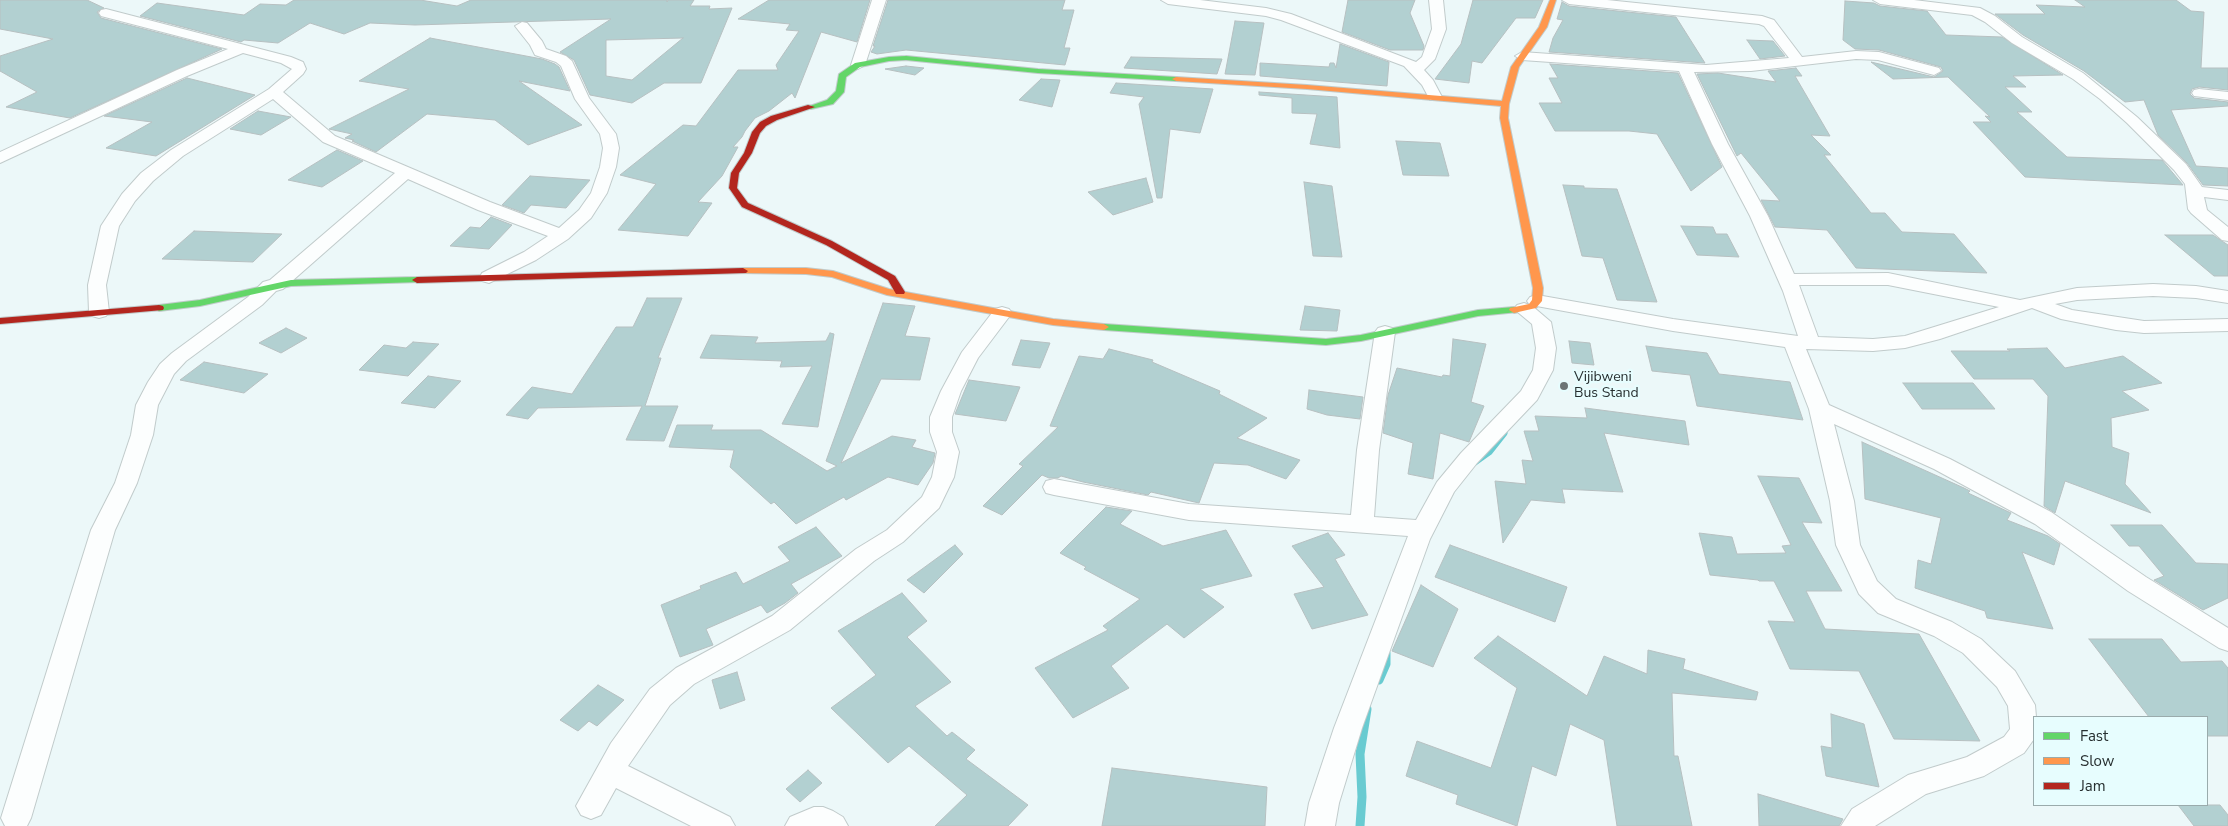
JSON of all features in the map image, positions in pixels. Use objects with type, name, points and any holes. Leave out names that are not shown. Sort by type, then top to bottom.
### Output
[{"type":"street","points":[[858,65],[879,0]]},
{"type":"street","points":[[1168,0],[1254,10],[1286,17],[1399,59],[1417,69],[1428,83],[1435,97]]},
{"type":"street","points":[[1244,0],[1254,10]]},
{"type":"street","points":[[1417,69],[1428,59],[1439,29],[1436,0]]},
{"type":"street","points":[[1531,305],[1538,288],[1504,118],[1505,104],[1515,67],[1543,27],[1553,0]]},
{"type":"street","points":[[1569,0],[1766,21],[1781,37],[1799,62]]},
{"type":"street","points":[[1692,0],[1699,13]]},
{"type":"street","points":[[1880,0],[1951,7],[1982,14],[2017,40],[2078,76],[2105,96],[2180,167],[2193,184],[2197,209],[2228,236]]},
{"type":"street","points":[[99,312],[97,285],[110,226],[128,198],[147,178],[178,154],[274,92],[296,74],[299,69],[298,66],[286,60],[106,13]]},
{"type":"street","points":[[489,277],[530,256],[562,235],[585,214],[599,193],[608,167],[611,148],[608,134],[582,99],[567,64],[561,59],[540,52],[537,44],[522,26]]},
{"type":"street","points":[[0,158],[182,73],[241,49]]},
{"type":"street","points":[[1522,56],[1685,69],[1735,68],[1856,55],[1879,56],[1934,71]]},
{"type":"street","points":[[901,295],[892,278],[830,244],[745,205],[733,188],[735,173],[748,154],[756,132],[763,124],[774,118],[830,102],[840,92],[842,76],[858,65],[872,61],[906,58],[1038,71],[1238,82],[1505,104]]},
{"type":"street","points":[[1685,69],[1720,144],[1759,216],[1787,280],[1842,501],[1848,545],[1868,587],[1887,606],[1957,636],[1991,663],[2006,679],[2021,705],[2024,732],[2014,745],[1974,767],[1918,784],[1862,818],[1856,826]]},
{"type":"street","points":[[274,92],[329,139],[405,172],[562,235]]},
{"type":"street","points":[[2199,93],[2228,96]]},
{"type":"street","points":[[16,818],[103,530],[126,483],[142,434],[147,405],[158,382],[167,369],[179,358],[255,301],[405,172]]},
{"type":"street","points":[[2194,191],[2228,195]]},
{"type":"street","points":[[0,320],[165,308],[200,303],[273,286],[332,281],[806,271],[833,274],[901,295],[1053,322],[1125,329],[1326,342],[1361,338],[1478,313],[1531,305],[1802,342],[1874,345],[1905,342],[1933,335],[2027,304],[2077,294],[2153,290],[2219,296]]},
{"type":"street","points":[[1787,280],[1888,279],[2027,304],[2068,315],[2116,324],[2144,327],[2228,326]]},
{"type":"street","points":[[1320,826],[1324,803],[1348,728],[1418,540],[1445,488],[1468,458],[1530,395],[1543,370],[1546,348],[1541,322],[1531,305]]},
{"type":"street","points":[[591,806],[621,752],[643,718],[660,697],[685,676],[781,623],[865,555],[895,536],[931,502],[943,477],[948,452],[941,432],[941,417],[951,391],[969,356],[1002,313]]},
{"type":"street","points":[[1362,524],[1368,450],[1385,332]]},
{"type":"street","points":[[1820,409],[1942,464],[2043,518],[2137,584],[2228,642]]},
{"type":"street","points":[[1054,487],[1189,512],[1424,529]]},
{"type":"street","points":[[611,772],[720,826]]},
{"type":"street","points":[[800,826],[814,820],[824,820],[834,826]]},
{"type":"building","points":[[0,0],[87,0],[104,8],[97,12],[101,18],[222,49],[70,118],[6,107],[37,92],[0,71],[0,56],[53,39],[0,29]]},
{"type":"building","points":[[294,0],[420,0],[457,6],[471,0],[667,0],[667,2],[668,0],[694,0],[690,6],[710,6],[709,9],[732,8],[701,83],[664,83],[632,103],[590,95],[574,60],[560,52],[611,19],[415,25],[370,23],[344,34],[310,23],[278,43],[244,40],[241,42],[140,16],[157,3],[244,15],[260,4],[286,5]],"holes":[[[683,38],[632,80],[606,76],[606,40]]]},
{"type":"building","points":[[769,0],[870,0],[857,42],[821,32],[795,98],[792,93],[769,111],[755,118],[733,147],[738,147],[722,176],[698,202],[712,203],[688,236],[618,230],[656,184],[620,175],[683,125],[696,126],[738,70],[778,70],[776,65],[799,31],[786,30],[790,24],[738,19]]},
{"type":"building","points":[[888,0],[1065,0],[1062,10],[1074,10],[1064,48],[1070,48],[1065,65],[906,50],[877,54],[871,52],[875,46],[873,46]]},
{"type":"building","points":[[1348,0],[1415,0],[1410,13],[1424,46],[1423,50],[1390,50],[1342,32]]},
{"type":"building","points":[[1473,0],[1543,0],[1535,18],[1516,18],[1482,63],[1472,61],[1469,83],[1435,79],[1461,44]]},
{"type":"building","points":[[2075,0],[2176,0],[2191,11],[2204,12],[2201,68],[2228,68],[2228,90],[2199,87],[2192,89],[2190,94],[2194,98],[2228,102],[2228,106],[2171,110],[2196,166],[2228,168],[2228,186],[2203,185],[2187,163],[2158,135],[2144,100],[2125,102],[2084,71],[2023,35],[1995,14],[2045,14],[2036,5],[2085,7]]},
{"type":"building","points":[[1845,1],[1874,3],[1880,6],[1927,11],[1946,35],[2002,37],[2063,75],[2013,76],[2026,87],[2005,87],[2032,112],[2017,112],[2067,157],[2162,160],[2183,185],[2025,177],[1973,122],[1991,122],[1985,116],[1990,117],[1948,77],[1893,79],[1871,62],[1934,77],[1943,71],[1941,67],[1879,50],[1855,49],[1843,40]]},
{"type":"building","points":[[1562,2],[1569,6],[1676,17],[1705,63],[1549,52],[1553,38],[1563,20],[1557,19]]},
{"type":"building","points":[[1235,21],[1264,23],[1255,75],[1225,74]]},
{"type":"building","points":[[430,38],[542,59],[555,64],[559,67],[570,91],[519,81],[582,125],[528,145],[495,120],[427,114],[376,152],[352,141],[354,140],[345,138],[352,134],[329,129],[409,89],[359,81]]},
{"type":"building","points":[[1747,40],[1773,41],[1785,56],[1760,59]]},
{"type":"building","points":[[1340,44],[1389,62],[1387,86],[1260,76],[1260,63],[1329,67],[1330,63],[1334,63],[1336,68]]},
{"type":"building","points":[[1131,57],[1222,59],[1217,74],[1124,68]]},
{"type":"building","points":[[1550,64],[1678,73],[1722,167],[1691,191],[1657,134],[1629,131],[1555,131],[1539,103],[1562,103],[1549,78],[1558,78]]},
{"type":"building","points":[[906,66],[924,68],[915,75],[885,69]]},
{"type":"building","points":[[1796,68],[1802,76],[1795,76],[1830,136],[1811,135],[1831,155],[1824,155],[1871,213],[1885,213],[1902,232],[1954,234],[1987,273],[1856,268],[1827,230],[1775,227],[1761,200],[1780,201],[1741,153],[1737,156],[1697,74],[1718,73],[1776,82],[1768,71]]},
{"type":"building","points":[[187,78],[255,95],[156,156],[106,148],[152,122],[104,116]]},
{"type":"building","points":[[1041,79],[1060,80],[1052,107],[1019,100]]},
{"type":"building","points":[[1116,83],[1213,89],[1200,133],[1170,129],[1162,198],[1157,198],[1139,104],[1144,97],[1110,93]]},
{"type":"building","points":[[1259,92],[1337,97],[1340,148],[1310,144],[1317,114],[1292,113],[1292,98],[1259,95]]},
{"type":"building","points":[[258,111],[291,117],[261,135],[230,129]]},
{"type":"building","points":[[1396,141],[1440,143],[1449,176],[1403,175]]},
{"type":"building","points":[[337,150],[363,161],[322,187],[288,180]]},
{"type":"building","points":[[530,176],[590,180],[566,208],[531,205],[524,213],[502,205]]},
{"type":"building","points":[[1146,178],[1153,202],[1113,215],[1088,192]]},
{"type":"building","points":[[1304,182],[1332,186],[1342,257],[1313,256]]},
{"type":"building","points":[[1563,185],[1617,189],[1657,302],[1617,300],[1603,258],[1582,256]]},
{"type":"building","points":[[491,217],[512,225],[489,249],[450,246],[470,227],[480,228]]},
{"type":"building","points":[[1681,226],[1713,227],[1716,234],[1727,234],[1739,257],[1697,255]]},
{"type":"building","points":[[194,231],[282,234],[253,262],[162,259]]},
{"type":"building","points":[[2165,235],[2213,235],[2228,245],[2228,276],[2214,276]]},
{"type":"building","points":[[647,298],[682,298],[658,358],[661,358],[645,406],[678,406],[664,441],[626,440],[642,406],[538,408],[528,419],[506,415],[532,387],[572,394],[616,327],[633,327]]},
{"type":"building","points":[[883,303],[915,306],[905,336],[930,338],[920,380],[881,379],[841,463],[892,436],[916,440],[912,447],[935,453],[933,463],[918,485],[888,477],[846,500],[844,497],[796,524],[774,502],[771,504],[730,467],[734,450],[669,447],[677,425],[713,425],[711,430],[761,430],[827,471],[837,466],[826,461]]},
{"type":"building","points":[[1305,306],[1340,310],[1337,331],[1300,330]]},
{"type":"building","points":[[286,328],[307,338],[281,353],[259,343]]},
{"type":"building","points":[[830,333],[834,334],[818,427],[782,424],[812,366],[780,367],[782,361],[700,358],[711,335],[758,337],[755,343],[826,341]]},
{"type":"building","points":[[1453,339],[1486,344],[1471,402],[1484,406],[1469,442],[1440,433],[1433,479],[1408,474],[1413,443],[1383,433],[1388,395],[1397,368],[1442,377],[1443,375],[1450,376]]},
{"type":"building","points":[[1021,340],[1050,343],[1040,368],[1012,365]]},
{"type":"building","points":[[1569,341],[1590,343],[1594,365],[1572,363]]},
{"type":"building","points":[[413,342],[439,344],[408,376],[359,370],[384,345],[406,348]]},
{"type":"building","points":[[1646,346],[1707,353],[1719,374],[1790,382],[1803,420],[1697,406],[1690,375],[1652,371]]},
{"type":"building","points":[[2047,348],[2065,368],[2123,356],[2162,383],[2122,391],[2149,410],[2111,418],[2112,447],[2129,453],[2125,484],[2151,513],[2065,481],[2055,513],[2044,506],[2048,396],[2033,379],[1974,379],[1951,351],[2010,351],[2007,349]]},
{"type":"building","points":[[1109,349],[1153,360],[1152,362],[1220,391],[1219,394],[1267,418],[1237,438],[1300,460],[1286,479],[1248,465],[1214,463],[1199,503],[1151,492],[1148,495],[1061,476],[1049,478],[1042,475],[1002,515],[983,506],[1023,466],[1019,464],[1058,427],[1050,426],[1079,356],[1103,359]]},
{"type":"building","points":[[204,362],[268,374],[244,393],[180,380]]},
{"type":"building","points":[[428,376],[461,381],[435,408],[401,403]]},
{"type":"building","points":[[969,380],[1020,387],[1006,421],[955,414]]},
{"type":"building","points":[[1903,383],[1973,383],[1995,409],[1922,409]]},
{"type":"building","points":[[1309,390],[1363,397],[1360,419],[1327,415],[1307,409]]},
{"type":"building","points":[[1585,408],[1685,421],[1689,445],[1604,433],[1623,492],[1562,489],[1565,503],[1531,500],[1503,543],[1495,481],[1526,484],[1522,460],[1533,461],[1524,431],[1539,431],[1535,416],[1587,418]]},
{"type":"building","points":[[1862,442],[1970,491],[1968,493],[2011,513],[2007,520],[2048,536],[2060,544],[2054,565],[2022,552],[2053,629],[1987,618],[1985,611],[1915,588],[1918,560],[1931,564],[1941,518],[1865,499]]},
{"type":"building","points":[[1758,476],[1799,478],[1822,523],[1802,522],[1842,591],[1806,591],[1825,629],[1919,634],[1980,741],[1894,739],[1859,671],[1790,669],[1768,621],[1795,622],[1774,581],[1710,575],[1699,533],[1732,537],[1737,554],[1786,553],[1782,546],[1791,545]]},
{"type":"building","points":[[1106,507],[1132,511],[1120,524],[1163,546],[1226,530],[1252,576],[1200,589],[1224,607],[1184,638],[1167,624],[1111,666],[1129,688],[1073,718],[1035,668],[1108,630],[1103,626],[1140,599],[1084,569],[1086,567],[1060,553]]},
{"type":"building","points":[[2111,525],[2162,525],[2196,563],[2228,564],[2228,598],[2203,610],[2154,580],[2164,576],[2139,546],[2129,546]]},
{"type":"building","points":[[816,527],[842,556],[791,584],[798,593],[767,613],[761,605],[706,629],[713,645],[680,657],[661,605],[701,589],[700,586],[736,572],[743,584],[790,561],[778,547]]},
{"type":"building","points":[[1328,533],[1345,555],[1335,559],[1368,615],[1312,629],[1294,594],[1324,587],[1292,546]]},
{"type":"building","points":[[955,545],[963,554],[924,593],[907,580]]},
{"type":"building","points":[[1450,545],[1567,587],[1555,622],[1435,577]]},
{"type":"building","points":[[1421,585],[1458,609],[1433,667],[1392,651]]},
{"type":"building","points":[[902,593],[927,621],[907,637],[951,682],[915,706],[947,736],[952,732],[975,750],[966,759],[1028,805],[1008,826],[935,826],[967,795],[909,746],[888,763],[831,708],[876,675],[838,631]]},
{"type":"building","points":[[1498,636],[1587,696],[1604,656],[1647,674],[1648,650],[1685,659],[1683,669],[1758,692],[1756,700],[1672,693],[1674,756],[1678,756],[1692,826],[1617,826],[1604,740],[1570,724],[1556,776],[1532,766],[1517,826],[1456,804],[1458,795],[1406,776],[1417,741],[1491,768],[1517,688],[1474,658]]},
{"type":"building","points":[[2089,639],[2162,639],[2181,662],[2222,661],[2228,668],[2228,736],[2208,736],[2208,716],[2148,716]]},
{"type":"building","points":[[737,672],[745,700],[720,709],[712,680]]},
{"type":"building","points":[[598,685],[624,700],[597,726],[589,721],[578,731],[560,720]]},
{"type":"building","points":[[1831,714],[1864,724],[1879,787],[1826,776],[1821,746],[1832,748]]},
{"type":"building","points":[[1112,768],[1267,787],[1265,826],[1102,826]]},
{"type":"building","points":[[808,770],[822,783],[800,802],[786,789]]},
{"type":"building","points":[[1758,794],[1843,819],[1839,826],[1759,826]]},
{"type":"building","points":[[2220,805],[2228,815],[2228,826],[2194,826],[2179,806]]},
{"type":"waterway","points":[[1475,462],[1489,452],[1504,433]]},
{"type":"waterway","points":[[1379,680],[1386,664],[1386,653]]},
{"type":"waterway","points":[[1360,826],[1362,797],[1360,754],[1367,709]]},
{"type":"traffic: fast","points":[[811,107],[830,102],[840,92],[842,76],[858,65],[889,59],[906,58],[1038,71],[1176,79]]},
{"type":"traffic: fast","points":[[159,308],[200,303],[291,283],[417,280]]},
{"type":"traffic: fast","points":[[1104,327],[1326,342],[1361,338],[1478,313],[1514,310]]},
{"type":"traffic: slow","points":[[1514,310],[1532,306],[1537,301],[1538,288],[1504,118],[1505,104],[1515,67],[1543,27],[1553,0]]},
{"type":"traffic: slow","points":[[1176,79],[1307,87],[1505,104]]},
{"type":"traffic: slow","points":[[743,271],[806,271],[833,274],[887,292],[1053,322],[1104,327]]},
{"type":"traffic: jam","points":[[811,107],[774,118],[763,124],[756,132],[748,153],[735,173],[733,188],[745,205],[829,243],[873,267],[892,278],[900,292]]},
{"type":"traffic: jam","points":[[417,280],[743,271]]},
{"type":"traffic: jam","points":[[0,321],[159,308]]},
{"type":"place","name":"Vijibweni Bus Stand","points":[[1564,386]]}]
